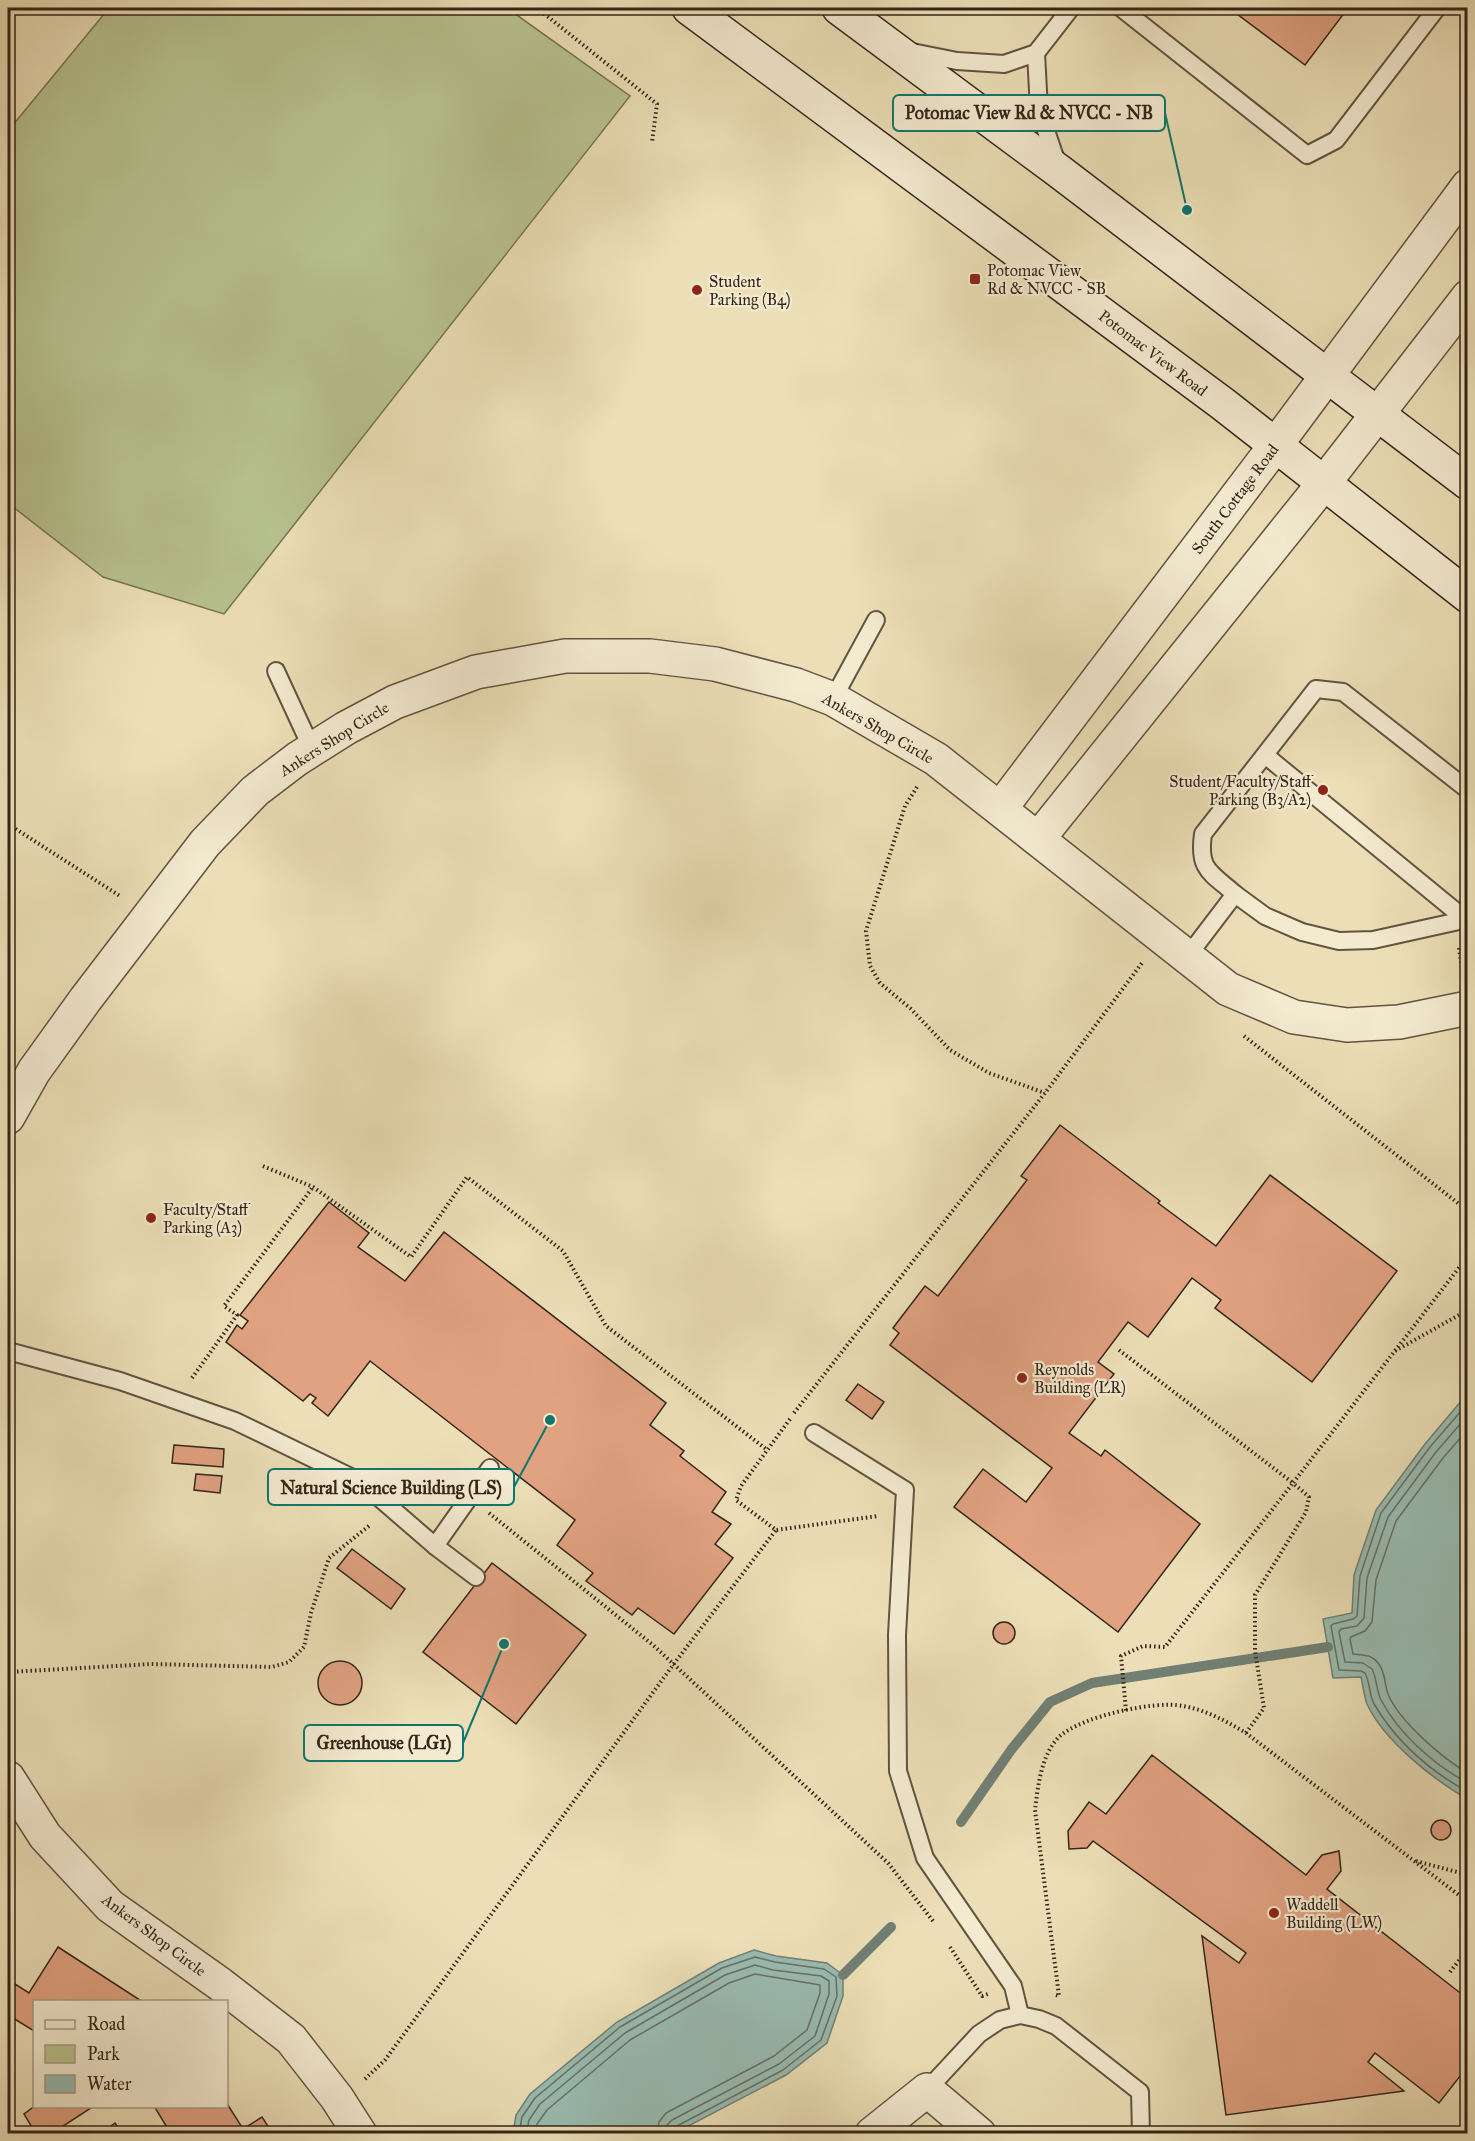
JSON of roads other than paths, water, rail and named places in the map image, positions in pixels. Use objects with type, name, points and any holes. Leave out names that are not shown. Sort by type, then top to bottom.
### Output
[{"type":"street","name":"Potomac View Road","points":[[689,8],[1223,404],[1467,596]]},
{"type":"street","points":[[839,8],[1060,172],[1467,483]]},
{"type":"street","name":"South Cottage Road","points":[[1000,809],[1275,446],[1467,186]]},
{"type":"street","points":[[1038,839],[1324,483],[1467,297]]},
{"type":"street","name":"Ankers Shop Circle","points":[[8,1117],[34,1071],[85,1000],[205,843],[255,791],[312,749],[395,702],[476,672],[565,656],[650,656],[715,664],[796,685],[833,699],[936,759],[1228,989],[1294,1017],[1347,1025],[1399,1022],[1466,997]]},
{"type":"street","name":"Ankers Shop Circle","points":[[8,1779],[45,1836],[110,1906],[220,1984],[291,2039],[337,2098],[360,2133]]},
{"type":"street","points":[[872,2133],[927,2090],[979,2133]]},
{"type":"lane","points":[[896,49],[957,61],[1004,64],[1036,53],[1071,8]]},
{"type":"lane","points":[[1121,8],[1307,154],[1336,140],[1437,8]]},
{"type":"lane","points":[[1036,53],[1039,110],[1060,172]]},
{"type":"lane","points":[[833,699],[876,620]]},
{"type":"lane","points":[[276,671],[312,749]]},
{"type":"lane","points":[[1466,919],[1373,940],[1339,941],[1302,932],[1265,916],[1235,894],[1205,868],[1201,851],[1203,834],[1316,689],[1343,692],[1467,790]]},
{"type":"lane","points":[[1265,755],[1466,919]]},
{"type":"lane","points":[[1187,957],[1235,894]]},
{"type":"lane","points":[[8,1351],[120,1381],[235,1421],[361,1482],[435,1546],[476,1577]]},
{"type":"lane","points":[[814,1433],[905,1490],[897,1635],[898,1771],[925,1857],[1013,1986],[1020,2015]]},
{"type":"lane","points":[[435,1546],[490,1468]]},
{"type":"lane","points":[[927,2090],[979,2034],[1000,2020],[1020,2015],[1056,2026],[1140,2092],[1141,2133]]},
{"type":"water","points":[[1467,1394],[1467,1799],[1425,1770],[1385,1732],[1367,1704],[1361,1677],[1333,1678],[1323,1619],[1352,1613],[1354,1575],[1376,1510],[1425,1444]]},
{"type":"water","points":[[754,1950],[776,1956],[827,1963],[843,1975],[843,1996],[827,2043],[786,2075],[675,2133],[513,2133],[516,2115],[530,2094],[617,2022],[719,1963]]},
{"type":"waterway","points":[[961,1822],[1011,1750],[1050,1702],[1092,1683],[1328,1647]]},
{"type":"waterway","points":[[843,1975],[891,1927]]},
{"type":"place","name":"Potomac View Rd & NVCC - NB","points":[[1187,210]]},
{"type":"place","name":"Potomac View Rd & NVCC - SB","points":[[975,279]]},
{"type":"place","name":"Student Parking (B4)","points":[[697,290]]},
{"type":"place","name":"Student/Faculty/Staff Parking (B3/A2)","points":[[1323,790]]},
{"type":"place","name":"Faculty/Staff Parking (A3)","points":[[151,1218]]},
{"type":"place","name":"Reynolds Building (LR)","points":[[1022,1378]]},
{"type":"place","name":"Natural Science Building (LS)","points":[[550,1420]]},
{"type":"place","name":"Greenhouse (LG1)","points":[[504,1644]]},
{"type":"place","name":"Waddell Building (LW)","points":[[1274,1913]]}]
